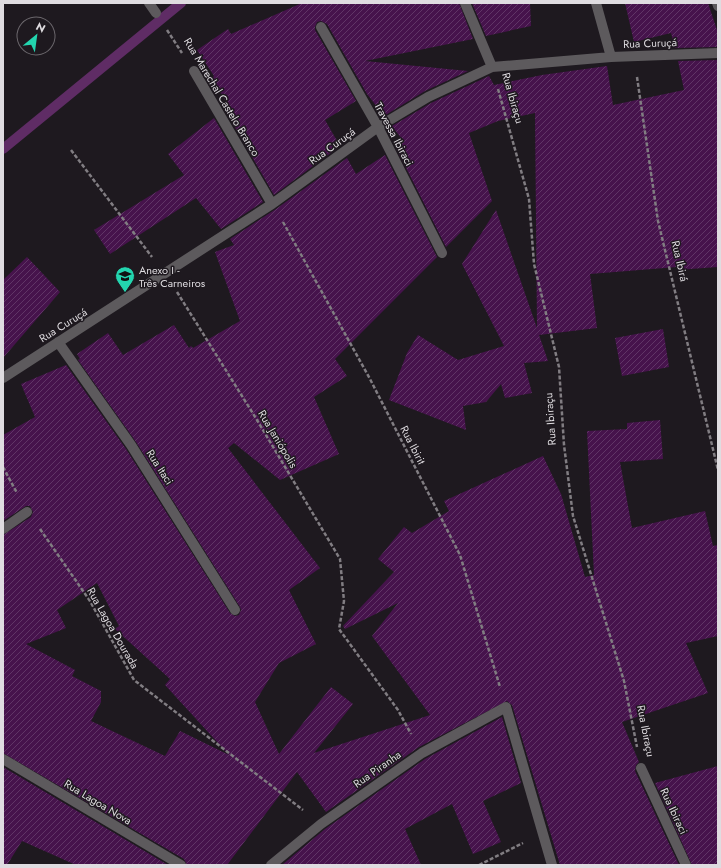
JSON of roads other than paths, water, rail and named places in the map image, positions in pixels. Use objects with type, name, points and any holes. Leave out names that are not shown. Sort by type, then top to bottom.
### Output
[{"type":"street","points":[[149,3],[156,13]]},
{"type":"street","points":[[465,3],[492,68]]},
{"type":"street","points":[[596,3],[611,57]]},
{"type":"street","name":"Travessa Ibiraci","points":[[320,27],[378,127],[442,254]]},
{"type":"street","name":"Rua Curuçá","points":[[3,378],[166,274],[272,204],[378,127],[428,97],[492,68],[633,55],[718,53]]},
{"type":"street","name":"Rua Marechal Castelo Branco","points":[[194,71],[272,204]]},
{"type":"street","name":"Rua Itaci","points":[[58,342],[131,445],[235,610]]},
{"type":"street","points":[[3,529],[27,512]]},
{"type":"street","name":"Rua Piranha","points":[[271,865],[321,824],[422,753],[506,707],[552,865]]},
{"type":"street","name":"Rua Lagoa Nova","points":[[3,760],[180,865]]},
{"type":"street","name":"Rua Ibiraci","points":[[641,768],[686,865]]},
{"type":"waterway","points":[[3,149],[181,3]]},
{"type":"place","name":"Anexo I - Três Carneiros","points":[[125,293]]}]
